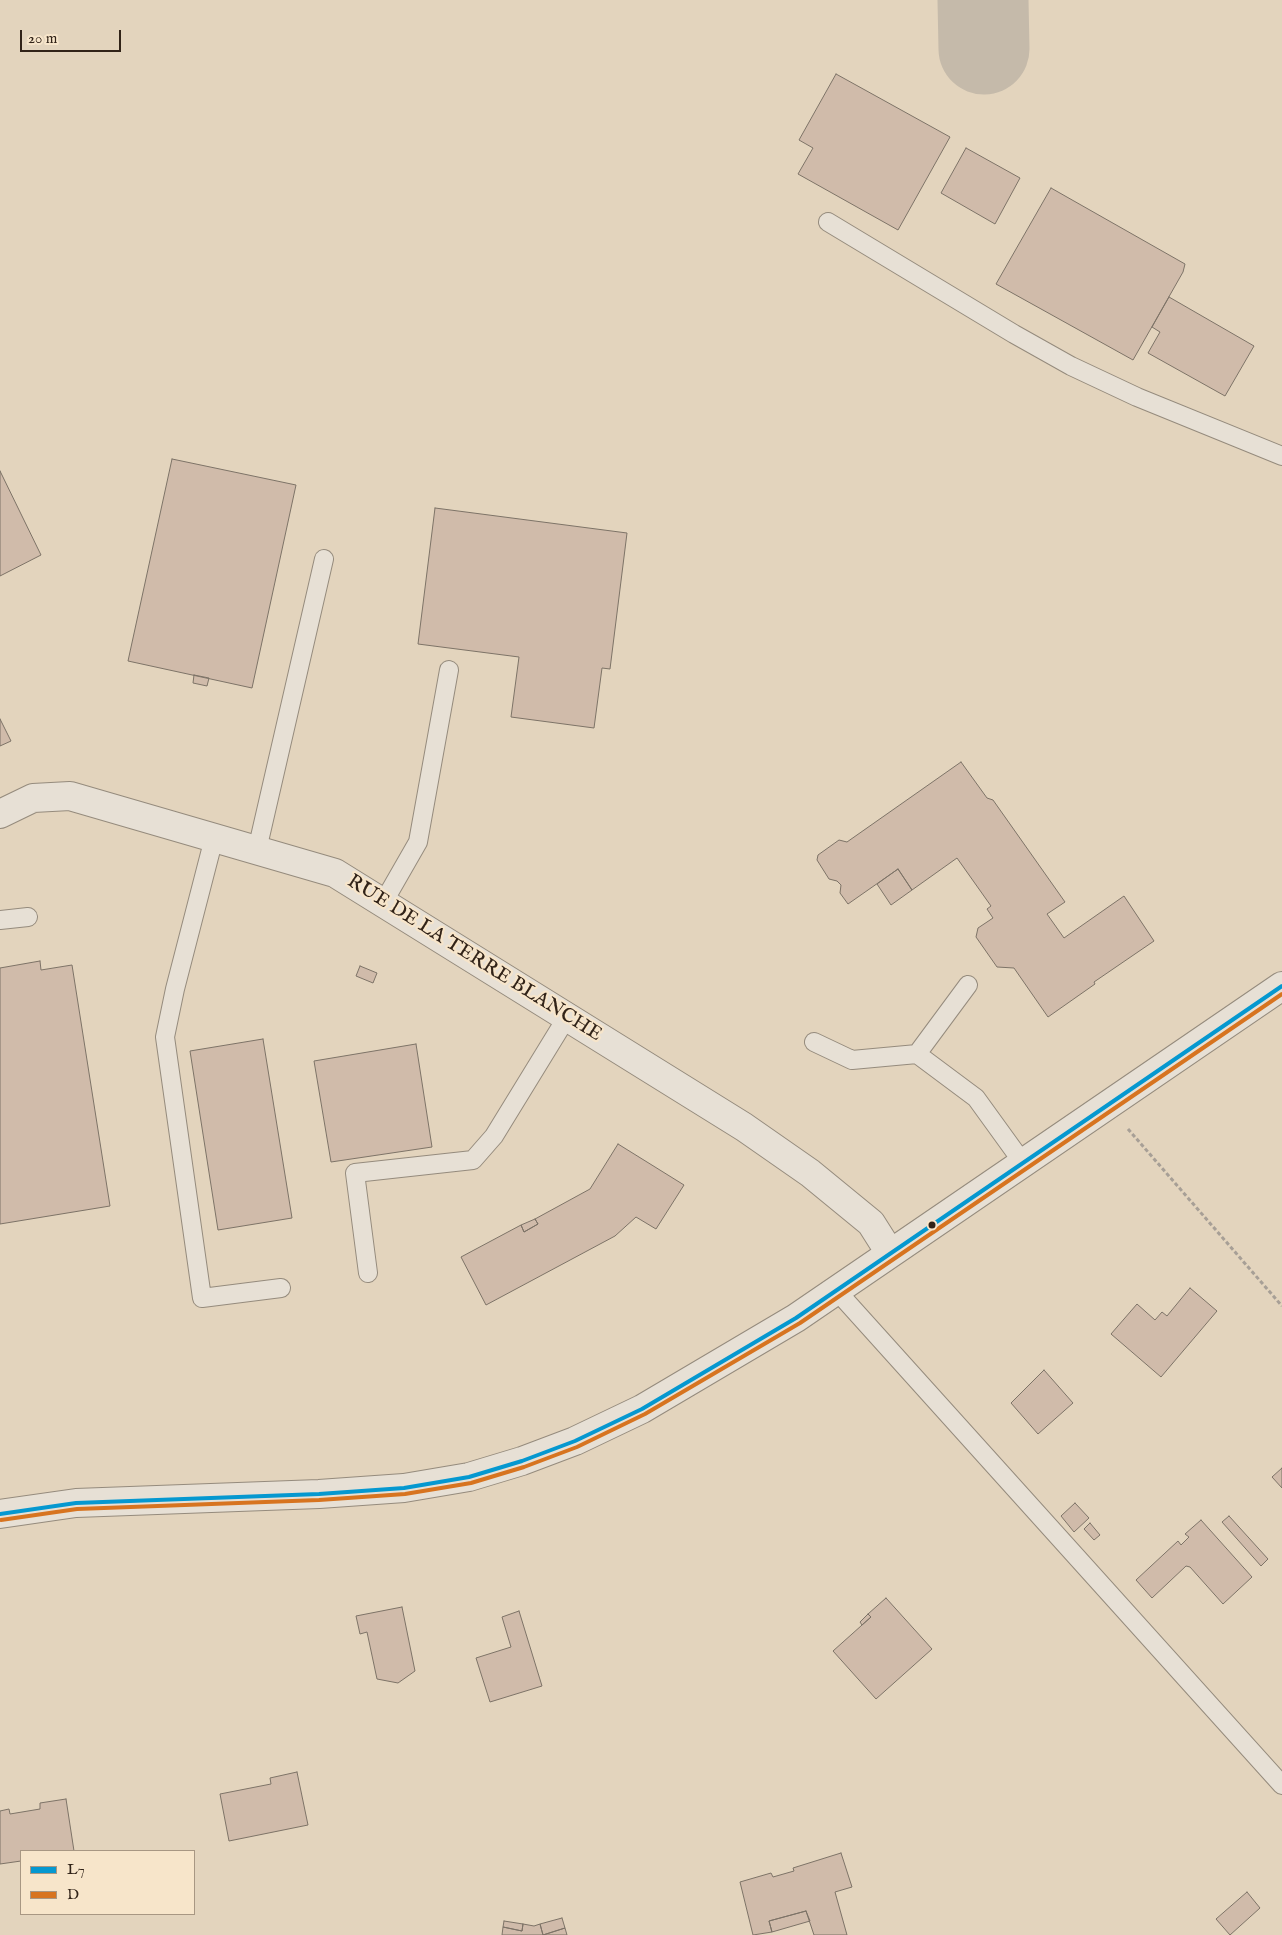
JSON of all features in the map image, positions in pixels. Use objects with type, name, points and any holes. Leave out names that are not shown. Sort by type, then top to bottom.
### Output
[{"type":"street","name":"RUE DE LA TERRE BLANCHE","points":[[0,814],[33,798],[70,796],[335,873],[744,1127],[810,1173],[871,1223],[890,1253]]},
{"type":"street","points":[[0,1514],[76,1503],[376,1490],[469,1477],[522,1461],[575,1441],[642,1409],[796,1318],[1282,986]]},
{"type":"lane","points":[[828,222],[1014,334],[1071,366],[1137,398],[1282,456]]},
{"type":"lane","points":[[257,850],[324,559]]},
{"type":"lane","points":[[383,903],[418,842],[449,670]]},
{"type":"lane","points":[[214,838],[175,989],[165,1036],[202,1298],[281,1288]]},
{"type":"lane","points":[[0,920],[28,917]]},
{"type":"lane","points":[[917,1054],[968,985]]},
{"type":"lane","points":[[368,1273],[355,1173],[473,1160],[494,1136],[566,1017]]},
{"type":"lane","points":[[814,1042],[852,1060],[917,1054],[976,1098],[1023,1162]]},
{"type":"lane","points":[[836,1290],[1282,1785]]},
{"type":"path","points":[[1107,1105],[1282,1306]]},
{"type":"building","points":[[836,74],[950,137],[898,230],[798,174],[813,148],[799,140]]},
{"type":"building","points":[[966,148],[1020,178],[995,224],[941,193]]},
{"type":"building","points":[[1051,188],[1185,264],[1183,272],[1133,360],[996,284]]},
{"type":"building","points":[[1169,297],[1254,346],[1225,396],[1148,353],[1160,332],[1152,327]]},
{"type":"building","points":[[172,459],[296,485],[252,688],[128,661]]},
{"type":"building","points":[[0,471],[41,555],[0,576]]},
{"type":"building","points":[[435,508],[627,533],[610,669],[602,668],[594,728],[511,717],[519,657],[418,644]]},
{"type":"building","points":[[194,675],[209,678],[207,686],[193,683]]},
{"type":"building","points":[[0,719],[11,741],[0,746]]},
{"type":"building","points":[[961,762],[987,798],[993,800],[1065,902],[1047,914],[1064,938],[1124,896],[1154,941],[1094,982],[1095,984],[1048,1017],[1014,968],[997,967],[976,937],[978,928],[993,918],[987,909],[991,906],[957,858],[912,890],[898,869],[848,904],[840,893],[841,885],[837,881],[829,879],[817,860],[818,855],[839,840],[847,842]]},
{"type":"building","points":[[898,869],[912,890],[891,905],[877,884]]},
{"type":"building","points":[[40,961],[41,970],[72,965],[110,1206],[0,1224],[0,968]]},
{"type":"building","points":[[360,966],[377,973],[373,983],[356,976]]},
{"type":"building","points":[[263,1039],[292,1218],[218,1230],[190,1051]]},
{"type":"building","points":[[416,1044],[432,1147],[331,1162],[314,1061]]},
{"type":"building","points":[[618,1144],[684,1185],[656,1229],[636,1217],[615,1236],[486,1305],[461,1257],[521,1225],[524,1232],[538,1224],[535,1219],[590,1189]]},
{"type":"building","points":[[535,1219],[538,1224],[524,1232],[521,1225]]},
{"type":"building","points":[[1190,1288],[1217,1311],[1161,1377],[1111,1334],[1137,1304],[1155,1320],[1162,1312],[1167,1316]]},
{"type":"building","points":[[1044,1370],[1073,1403],[1038,1434],[1011,1403]]},
{"type":"building","points":[[1282,1468],[1282,1488],[1272,1477]]},
{"type":"building","points":[[1075,1503],[1089,1518],[1074,1532],[1061,1516]]},
{"type":"building","points":[[1229,1516],[1268,1559],[1261,1566],[1222,1522]]},
{"type":"building","points":[[1201,1520],[1252,1577],[1223,1604],[1190,1567],[1186,1566],[1152,1598],[1136,1580],[1178,1541],[1181,1545],[1189,1537],[1185,1534]]},
{"type":"building","points":[[1090,1523],[1100,1535],[1094,1540],[1084,1529]]},
{"type":"building","points":[[886,1598],[932,1649],[876,1699],[833,1651],[871,1617],[868,1614]]},
{"type":"building","points":[[402,1607],[415,1671],[398,1683],[377,1679],[367,1632],[360,1634],[356,1616]]},
{"type":"building","points":[[519,1611],[542,1686],[490,1702],[476,1658],[511,1647],[502,1617]]},
{"type":"building","points":[[868,1614],[871,1617],[862,1625],[860,1622]]},
{"type":"building","points":[[297,1772],[308,1825],[229,1841],[220,1794],[271,1784],[270,1778]]},
{"type":"building","points":[[66,1799],[74,1850],[20,1850],[20,1861],[0,1864],[0,1811],[9,1809],[10,1814],[40,1809],[40,1803]]},
{"type":"building","points":[[841,1853],[852,1887],[835,1892],[847,1935],[814,1935],[806,1911],[769,1921],[772,1932],[753,1935],[740,1882],[771,1873],[773,1877],[794,1871],[793,1868]]},
{"type":"building","points":[[1247,1892],[1260,1908],[1230,1935],[1216,1919]]},
{"type":"building","points":[[806,1911],[810,1921],[772,1932],[769,1921]]},
{"type":"building","points":[[562,1918],[565,1928],[543,1935],[540,1924]]},
{"type":"building","points":[[504,1921],[523,1924],[522,1931],[503,1927]]},
{"type":"building","points":[[523,1924],[534,1926],[540,1924],[543,1935],[502,1935],[503,1927],[522,1931]]},
{"type":"building","points":[[565,1928],[567,1935],[543,1935]]},
{"type":"taxiway","points":[[983,0],[984,49]]},
{"type":"transit line","name":"L7","points":[[0,1514],[76,1503],[319,1494],[404,1488],[469,1477],[522,1461],[575,1441],[642,1409],[796,1318],[1282,986]]},
{"type":"transit line","name":"D","points":[[1,1520],[77,1509],[319,1500],[405,1494],[471,1483],[524,1467],[577,1447],[645,1414],[800,1323],[1282,994]]}]
